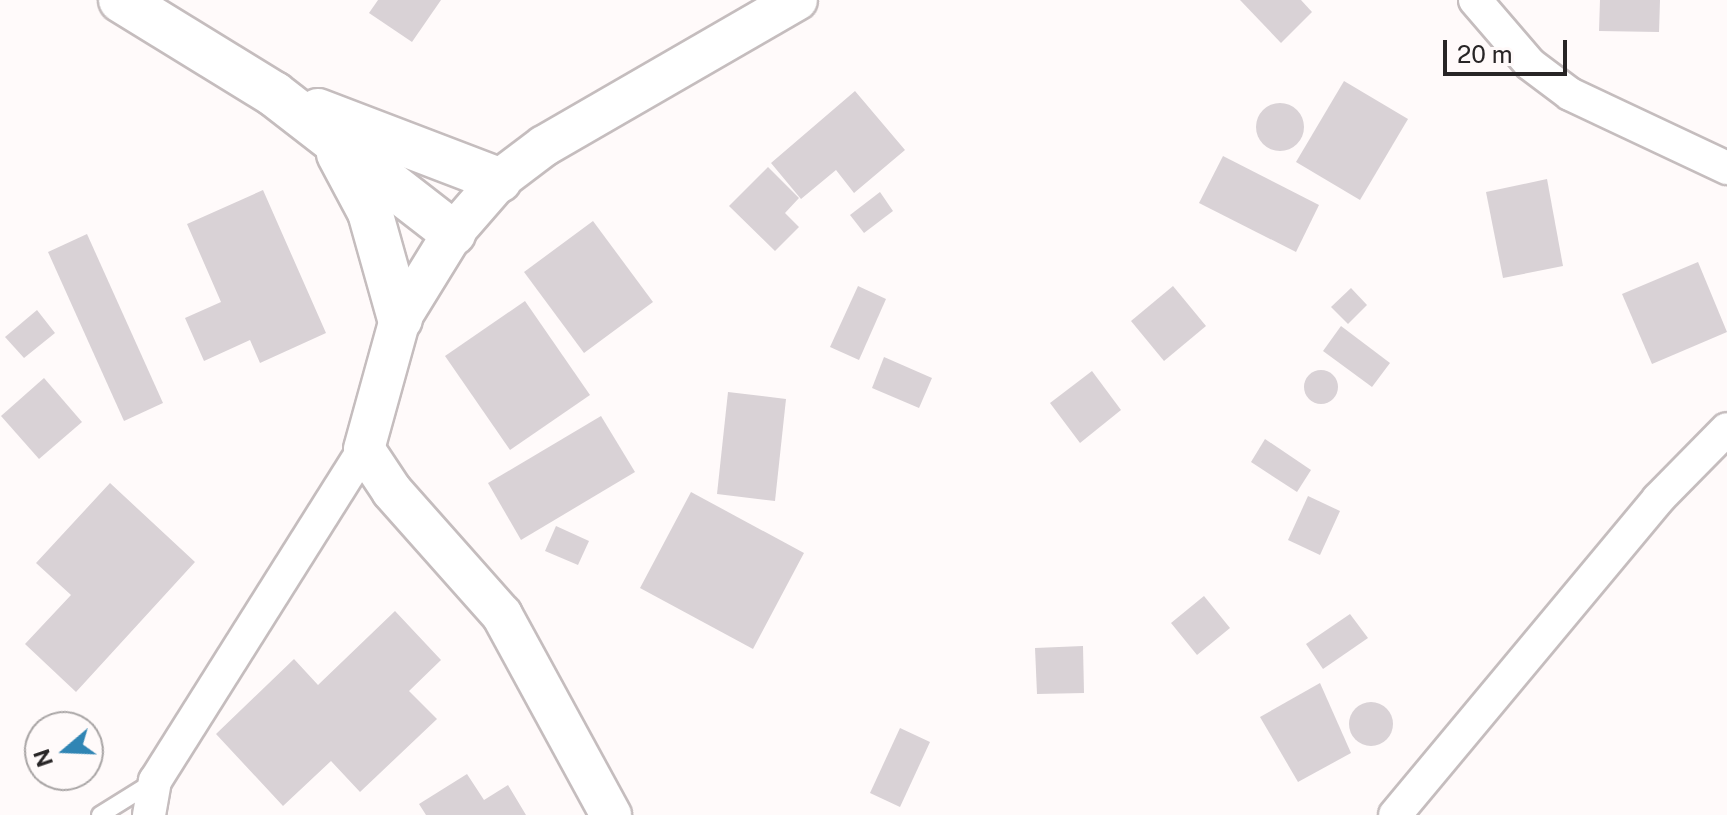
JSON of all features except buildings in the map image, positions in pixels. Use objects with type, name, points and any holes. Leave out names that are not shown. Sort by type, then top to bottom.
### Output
[{"type":"main road","points":[[121,0],[274,94],[453,233]]},
{"type":"main road","points":[[274,94],[499,180]]},
{"type":"main road","points":[[318,128],[350,167],[370,212],[400,319]]},
{"type":"street","points":[[149,815],[155,781],[364,449],[400,319],[453,233],[499,180],[544,146],[797,0]]},
{"type":"street","points":[[1475,0],[1530,64],[1570,94],[1727,168]]},
{"type":"street","points":[[1395,815],[1658,499],[1727,429]]},
{"type":"street","points":[[364,449],[392,491],[502,615],[611,815]]},
{"type":"lane","points":[[100,815],[155,781]]}]
